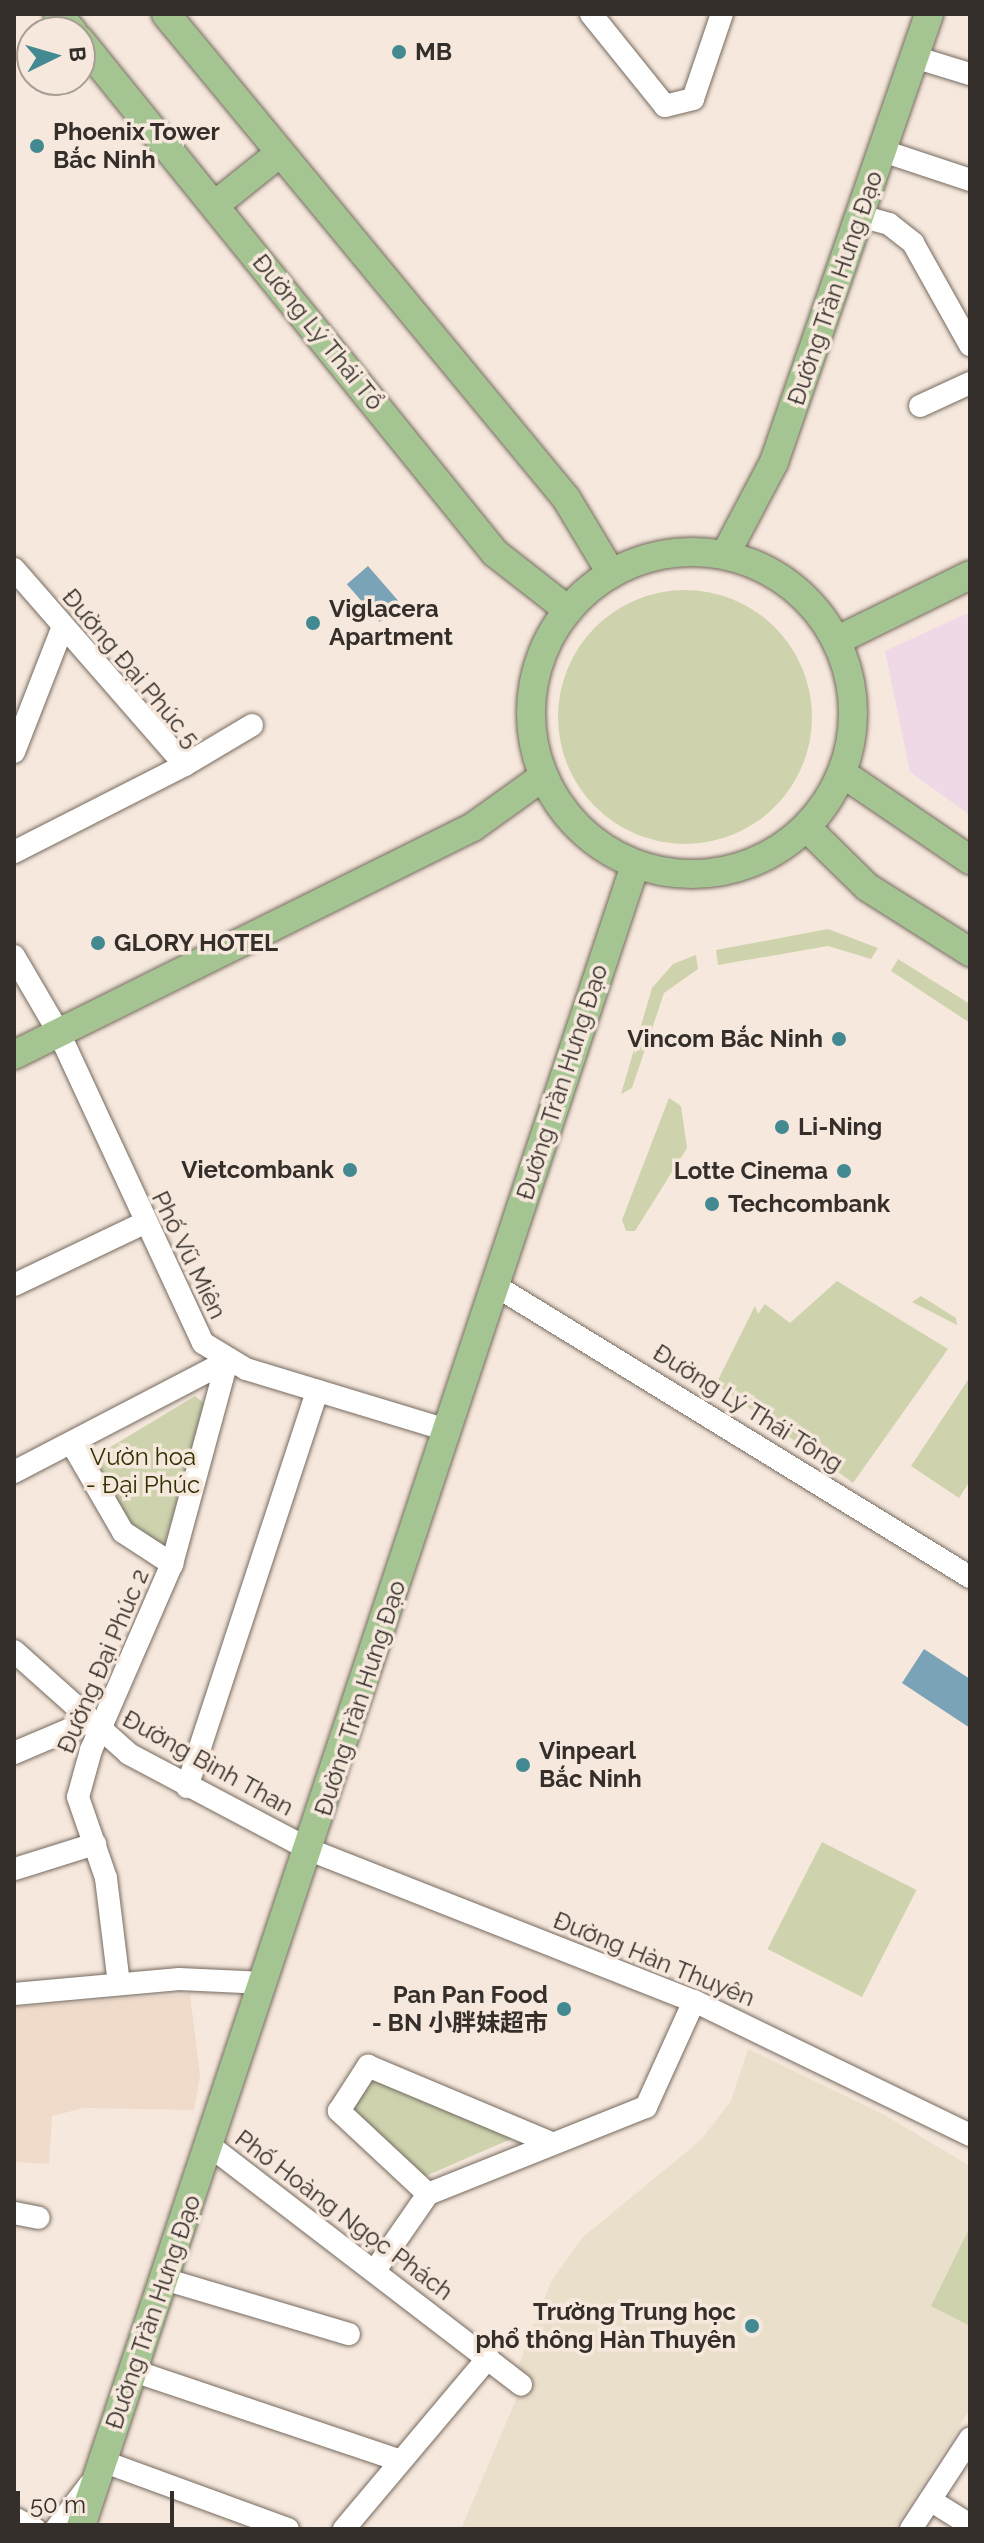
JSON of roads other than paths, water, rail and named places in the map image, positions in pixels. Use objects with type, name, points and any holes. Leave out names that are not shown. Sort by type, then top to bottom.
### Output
[{"type":"main road","points":[[166,14],[566,498],[611,573]]},
{"type":"main road","name":"Đường Trần Hưng Đạo","points":[[725,555],[774,462],[929,14]]},
{"type":"main road","name":"Đường Lý Thái Tổ","points":[[96,60],[495,553],[568,610]]},
{"type":"main road","points":[[215,205],[280,153]]},
{"type":"main road","points":[[660,555],[725,555],[792,586],[836,641],[853,703],[842,773],[807,828],[768,856],[723,873],[675,874],[635,865],[575,825],[544,776],[532,727],[533,690],[548,642],[568,610],[611,573],[660,555]]},
{"type":"main road","points":[[836,641],[970,575]]},
{"type":"main road","points":[[842,773],[970,860]]},
{"type":"main road","points":[[14,1055],[473,827],[544,776]]},
{"type":"main road","points":[[807,828],[867,887],[970,952]]},
{"type":"main road","name":"Đường Trần Hưng Đạo","points":[[80,2529],[310,1850],[635,865]]},
{"type":"street","points":[[591,14],[665,106],[693,99],[722,14]]},
{"type":"street","points":[[914,57],[970,74]]},
{"type":"street","points":[[883,151],[970,180]]},
{"type":"street","points":[[860,216],[889,224],[913,243],[970,345]]},
{"type":"street","points":[[920,406],[970,383]]},
{"type":"street","name":"Đường Đại Phúc 5","points":[[14,569],[185,765],[14,852]]},
{"type":"street","points":[[14,752],[63,626]]},
{"type":"street","points":[[185,765],[252,725]]},
{"type":"street","name":"Phố Vũ Miên","points":[[14,956],[59,1033],[198,1335],[227,1361],[447,1430]]},
{"type":"street","points":[[14,1285],[144,1223]]},
{"type":"street","name":"Đường Lý Thái Tông","points":[[496,1286],[970,1577]]},
{"type":"street","points":[[14,1472],[227,1361]]},
{"type":"street","name":"Đường Đại Phúc 2","points":[[119,1984],[95,1844],[78,1797],[92,1727],[172,1564],[227,1361]]},
{"type":"street","points":[[187,1787],[317,1391]]},
{"type":"street","points":[[72,1444],[123,1532],[172,1564]]},
{"type":"street","name":"Đường Bình Than","points":[[14,1651],[92,1727],[187,1787],[310,1850]]},
{"type":"street","points":[[14,1753],[92,1727]]},
{"type":"street","points":[[15,1869],[95,1844]]},
{"type":"street","name":"Đường Hàn Thuyên","points":[[310,1850],[694,2001],[970,2135]]},
{"type":"street","points":[[14,1994],[119,1984],[265,1983]]},
{"type":"street","points":[[376,2269],[428,2194],[549,2142],[646,2107],[694,2001]]},
{"type":"street","points":[[428,2194],[339,2111],[368,2066],[549,2142]]},
{"type":"street","name":"Phố Hoàng Ngọc Phách","points":[[210,2146],[376,2269],[521,2385]]},
{"type":"street","points":[[14,2213],[39,2218]]},
{"type":"street","points":[[164,2279],[349,2334]]},
{"type":"street","points":[[344,2529],[488,2358]]},
{"type":"street","points":[[134,2371],[399,2460]]},
{"type":"street","points":[[911,2529],[970,2439]]},
{"type":"street","points":[[56,2529],[100,2467],[288,2529]]},
{"type":"street","points":[[930,2500],[970,2525]]},
{"type":"street","points":[[14,2518],[35,2529]]},
{"type":"water","points":[[368,566],[401,604],[380,622],[347,584]]},
{"type":"water","points":[[924,1649],[970,1679],[970,1728],[902,1683]]},
{"type":"place","name":"MB","points":[[399,52]]},
{"type":"place","name":"Phoenix Tower Bắc Ninh","points":[[37,146]]},
{"type":"place","name":"Viglacera Apartment","points":[[313,623]]},
{"type":"place","name":"GLORY HOTEL","points":[[98,943]]},
{"type":"place","name":"Vincom Bắc Ninh","points":[[839,1039]]},
{"type":"place","name":"Li-Ning","points":[[782,1127]]},
{"type":"place","name":"Vietcombank","points":[[350,1170]]},
{"type":"place","name":"Lotte Cinema","points":[[844,1171]]},
{"type":"place","name":"Techcombank","points":[[712,1204]]},
{"type":"place","name":"Vinpearl Bắc Ninh","points":[[523,1765]]},
{"type":"place","name":"Pan Pan Food - BN 小胖妹超市","points":[[564,2009]]},
{"type":"place","name":"Trường Trung học phổ thông Hàn Thuyên","points":[[752,2326]]},
{"type":"park label","name":"Vườn hoa - Đại Phúc","points":[[143,1471]]}]
